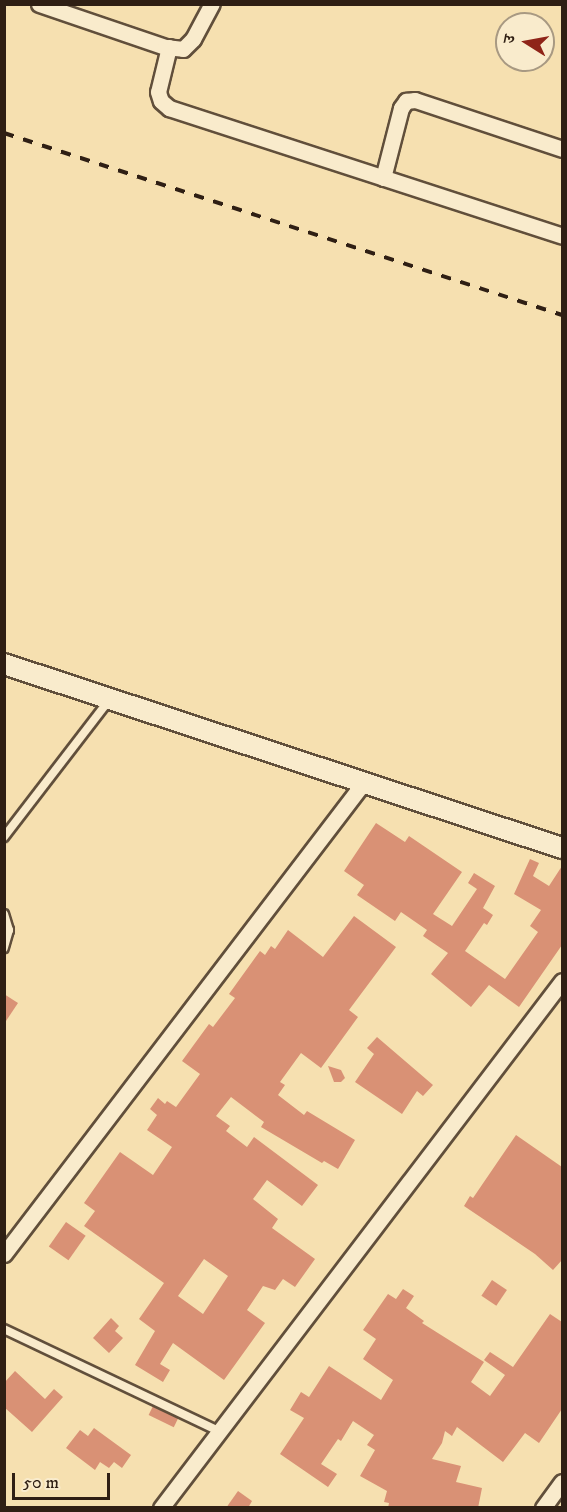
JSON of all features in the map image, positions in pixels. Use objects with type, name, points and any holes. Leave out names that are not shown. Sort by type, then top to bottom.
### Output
[{"type":"street","points":[[39,4],[170,47],[183,49],[194,39],[212,4]]},
{"type":"street","points":[[170,47],[158,92],[161,101],[170,108],[562,236]]},
{"type":"street","points":[[383,178],[400,108],[406,101],[415,100],[562,149]]},
{"type":"street","points":[[4,664],[562,848]]},
{"type":"street","points":[[4,1254],[364,782]]},
{"type":"street","points":[[161,1508],[562,981]]},
{"type":"street","points":[[543,1508],[562,1482]]},
{"type":"lane","points":[[4,837],[110,698]]},
{"type":"lane","points":[[4,914],[9,930],[4,948]]},
{"type":"lane","points":[[4,1329],[219,1431]]},
{"type":"building","points":[[376,823],[405,842],[409,836],[462,872],[433,914],[452,926],[477,889],[468,883],[474,873],[495,886],[483,908],[493,915],[487,925],[484,923],[465,951],[505,979],[538,932],[530,926],[541,910],[514,894],[530,859],[539,863],[533,876],[549,886],[562,866],[562,945],[519,1007],[489,985],[471,1007],[431,974],[448,953],[423,936],[427,930],[401,912],[395,921],[357,895],[364,885],[344,871]]},
{"type":"building","points":[[354,916],[396,947],[349,1010],[358,1017],[321,1068],[301,1053],[280,1082],[285,1085],[278,1095],[304,1115],[307,1111],[355,1140],[338,1169],[324,1161],[322,1163],[261,1127],[264,1122],[231,1097],[216,1116],[230,1126],[226,1131],[247,1147],[254,1137],[318,1185],[302,1206],[267,1180],[253,1199],[278,1219],[272,1228],[315,1259],[295,1287],[283,1279],[275,1290],[263,1286],[247,1310],[265,1323],[224,1380],[173,1343],[160,1364],[170,1370],[163,1382],[135,1365],[155,1331],[139,1319],[164,1283],[84,1226],[95,1211],[84,1203],[120,1152],[153,1175],[172,1147],[147,1130],[157,1115],[150,1109],[158,1098],[165,1104],[167,1101],[176,1107],[200,1074],[182,1061],[209,1024],[213,1027],[235,998],[229,994],[260,951],[265,955],[271,946],[275,949],[288,930],[323,957]],"holes":[[[204,1259],[228,1276],[203,1314],[178,1296]]]},
{"type":"building","points":[[4,994],[18,1003],[4,1024]]},
{"type":"building","points":[[377,1037],[433,1085],[423,1096],[417,1091],[402,1114],[355,1082],[374,1054],[367,1048]]},
{"type":"building","points":[[328,1066],[341,1070],[345,1078],[341,1082],[334,1082]]},
{"type":"building","points":[[516,1135],[562,1167],[562,1260],[553,1270],[535,1254],[464,1206],[470,1196],[473,1198]]},
{"type":"building","points":[[66,1222],[86,1236],[68,1260],[49,1247]]},
{"type":"building","points":[[492,1280],[507,1290],[496,1306],[481,1296]]},
{"type":"building","points":[[403,1289],[414,1296],[406,1308],[424,1321],[422,1323],[484,1362],[471,1382],[490,1396],[505,1375],[484,1360],[490,1352],[513,1367],[550,1314],[562,1322],[562,1409],[539,1443],[525,1433],[503,1462],[457,1427],[452,1436],[445,1431],[442,1443],[432,1459],[461,1466],[456,1482],[482,1488],[478,1508],[388,1508],[389,1503],[384,1502],[387,1491],[360,1476],[375,1450],[367,1445],[374,1435],[353,1421],[341,1441],[338,1439],[321,1464],[337,1474],[328,1487],[280,1454],[304,1418],[290,1410],[301,1392],[309,1397],[329,1366],[381,1400],[393,1380],[363,1359],[376,1339],[363,1330],[388,1294],[396,1299]]},
{"type":"building","points":[[111,1318],[119,1326],[115,1331],[123,1338],[109,1353],[93,1338]]},
{"type":"building","points":[[15,1371],[45,1399],[54,1389],[63,1397],[32,1432],[4,1407],[4,1383]]},
{"type":"building","points":[[153,1406],[178,1418],[174,1427],[149,1415]]},
{"type":"building","points":[[94,1428],[131,1455],[122,1468],[114,1462],[109,1468],[100,1462],[95,1470],[66,1448],[80,1430],[88,1436]]},
{"type":"building","points":[[238,1491],[252,1501],[248,1508],[226,1508]]},
{"type":"railway","points":[[4,133],[562,315]]}]
